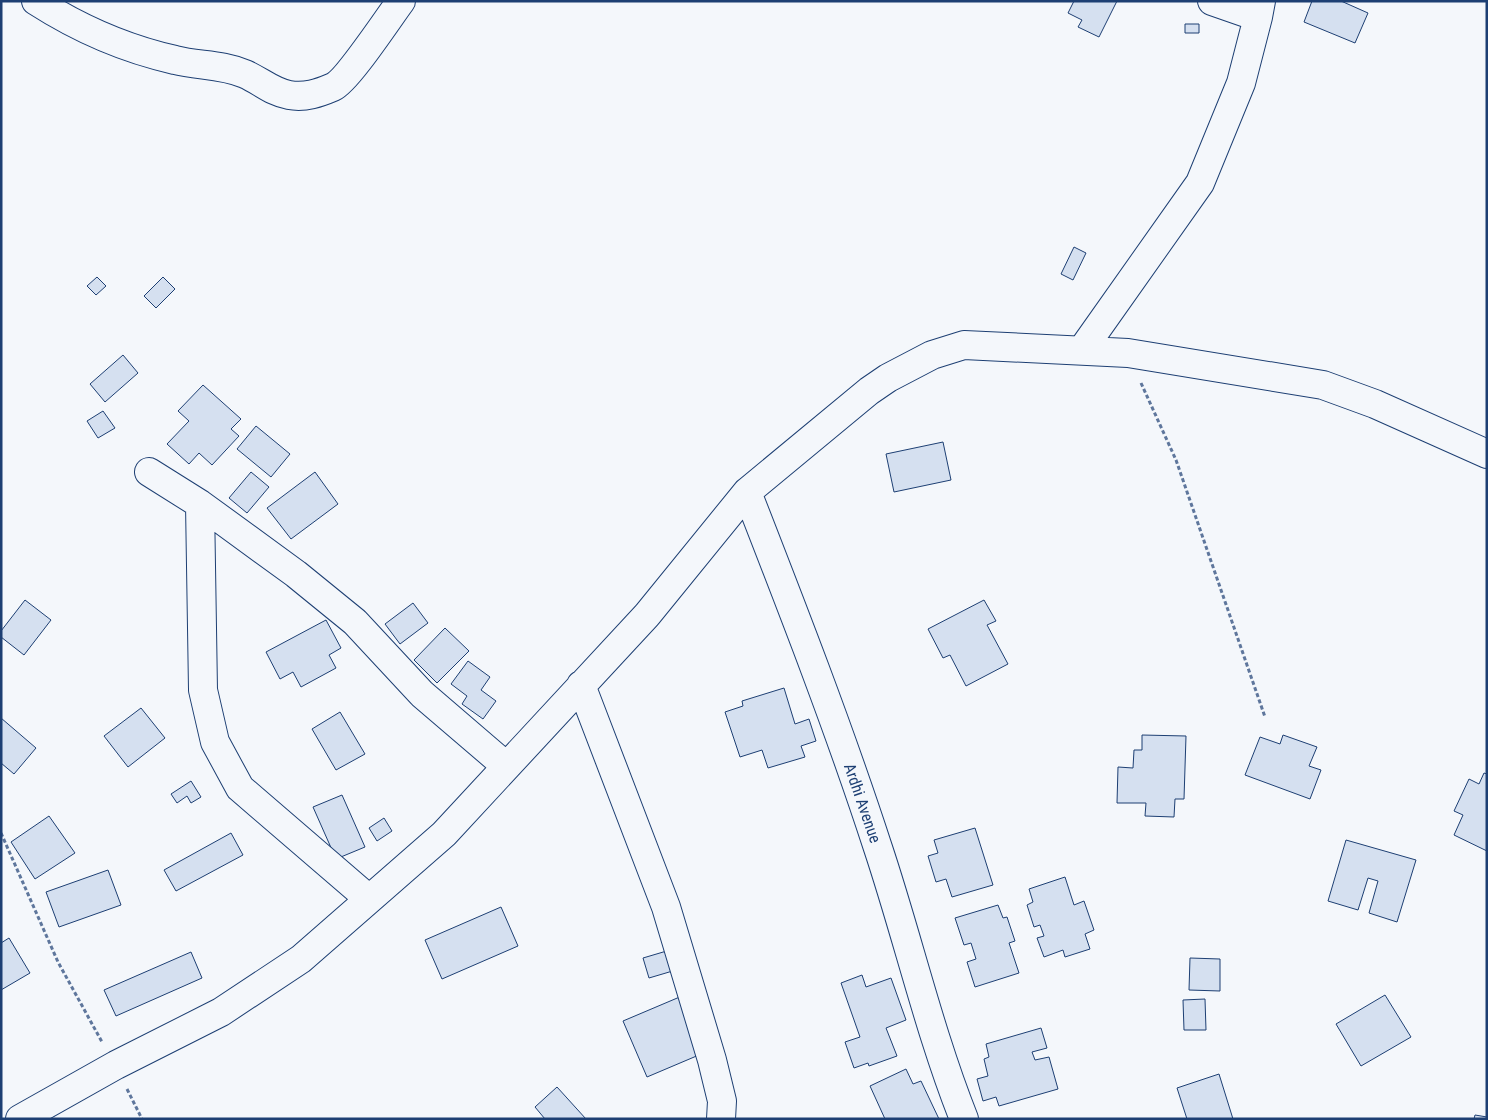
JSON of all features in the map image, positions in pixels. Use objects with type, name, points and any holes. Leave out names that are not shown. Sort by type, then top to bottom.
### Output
[{"type":"street","points":[[36,1],[64,19],[133,48],[177,61],[212,64],[245,74],[275,92],[290,96],[307,97],[336,86],[355,64],[401,1]]},
{"type":"street","points":[[1082,350],[1200,182],[1241,83],[1259,9],[1212,1]]},
{"type":"street","points":[[20,1119],[116,1065],[221,1012],[301,959],[444,834],[647,615],[747,492],[869,392],[888,378],[932,355],[964,345],[1128,353],[1323,385],[1375,404],[1487,454]]},
{"type":"street","points":[[149,472],[200,504],[296,574],[355,622],[422,694],[506,766]]},
{"type":"street","name":"Ardhi Avenue","points":[[747,492],[809,651],[872,829],[946,1074],[964,1119]]},
{"type":"street","points":[[200,504],[203,690],[215,742],[240,788],[369,899]]},
{"type":"street","points":[[581,684],[666,907],[712,1060],[722,1100],[721,1119]]},
{"type":"path","points":[[1128,353],[1176,460],[1265,717]]},
{"type":"path","points":[[1,834],[58,962],[116,1065]]},
{"type":"building","points":[[1074,1],[1117,1],[1099,37],[1078,27],[1082,20],[1068,13]]},
{"type":"building","points":[[1312,1],[1341,1],[1368,13],[1355,43],[1304,22]]},
{"type":"building","points":[[1185,24],[1199,24],[1199,33],[1185,33]]},
{"type":"building","points":[[1074,247],[1086,253],[1073,280],[1061,274]]},
{"type":"building","points":[[97,277],[106,286],[96,295],[87,286]]},
{"type":"building","points":[[163,277],[175,289],[156,308],[144,296]]},
{"type":"building","points":[[123,355],[138,373],[105,402],[90,384]]},
{"type":"building","points":[[203,385],[241,419],[231,429],[239,436],[212,465],[199,453],[189,464],[167,444],[189,421],[178,411]]},
{"type":"building","points":[[103,411],[115,428],[98,438],[87,421]]},
{"type":"building","points":[[256,426],[290,454],[271,477],[237,449]]},
{"type":"building","points":[[943,442],[951,480],[894,492],[886,454]]},
{"type":"building","points":[[251,472],[269,487],[247,513],[229,498]]},
{"type":"building","points":[[315,472],[338,504],[291,539],[267,508]]},
{"type":"building","points":[[25,600],[51,620],[24,655],[1,637],[1,631]]},
{"type":"building","points":[[984,600],[996,621],[987,625],[1008,664],[966,686],[950,655],[943,658],[928,629]]},
{"type":"building","points":[[413,603],[428,623],[400,644],[385,624]]},
{"type":"building","points":[[326,620],[341,648],[329,655],[336,668],[301,687],[293,672],[280,679],[266,652]]},
{"type":"building","points":[[445,628],[469,651],[437,683],[414,660]]},
{"type":"building","points":[[468,661],[490,677],[481,690],[496,701],[483,719],[462,704],[467,696],[451,684]]},
{"type":"building","points":[[784,688],[795,724],[809,719],[816,741],[801,746],[805,757],[768,768],[762,750],[740,757],[725,712],[743,706],[742,701]]},
{"type":"building","points":[[141,708],[165,738],[128,767],[104,736]]},
{"type":"building","points":[[340,712],[365,754],[336,770],[312,729]]},
{"type":"building","points":[[1,718],[36,748],[14,774],[1,763]]},
{"type":"building","points":[[1142,735],[1186,736],[1184,799],[1175,799],[1174,817],[1145,816],[1146,803],[1117,803],[1118,767],[1133,768],[1134,750],[1142,750]]},
{"type":"building","points":[[1283,735],[1317,747],[1309,766],[1321,770],[1310,799],[1245,775],[1260,737],[1280,744]]},
{"type":"building","points":[[1484,773],[1487,774],[1487,851],[1454,835],[1463,815],[1454,811],[1469,779],[1479,784]]},
{"type":"building","points":[[191,781],[201,797],[191,803],[187,796],[177,803],[171,794]]},
{"type":"building","points":[[342,795],[365,847],[336,859],[313,807]]},
{"type":"building","points":[[49,816],[75,853],[35,879],[11,842]]},
{"type":"building","points":[[384,818],[392,831],[377,841],[369,828]]},
{"type":"building","points":[[975,828],[993,885],[952,897],[946,879],[936,882],[928,856],[938,853],[934,840]]},
{"type":"building","points":[[231,833],[243,855],[176,891],[164,870]]},
{"type":"building","points":[[1346,840],[1416,860],[1397,922],[1369,913],[1378,881],[1368,878],[1358,910],[1328,901]]},
{"type":"building","points":[[108,870],[121,905],[59,927],[46,892]]},
{"type":"building","points":[[1065,877],[1074,905],[1084,901],[1094,930],[1085,934],[1090,949],[1065,957],[1063,950],[1044,957],[1037,938],[1044,936],[1040,925],[1034,927],[1027,905],[1033,902],[1029,889]]},
{"type":"building","points":[[998,905],[1003,918],[1007,917],[1015,941],[1009,943],[1019,973],[975,987],[967,962],[976,959],[971,943],[964,945],[955,918]]},
{"type":"building","points":[[501,907],[518,946],[442,979],[425,940]]},
{"type":"building","points":[[9,938],[30,973],[1,990],[1,943]]},
{"type":"building","points":[[670,950],[676,970],[649,978],[643,958]]},
{"type":"building","points":[[191,952],[202,978],[116,1016],[104,990]]},
{"type":"building","points":[[1190,958],[1220,959],[1220,991],[1189,990]]},
{"type":"building","points":[[862,975],[866,987],[891,978],[906,1020],[886,1028],[897,1056],[869,1066],[868,1063],[854,1068],[845,1042],[860,1037],[841,983]]},
{"type":"building","points":[[1385,995],[1411,1037],[1361,1066],[1336,1024]]},
{"type":"building","points":[[682,996],[706,1052],[647,1077],[623,1021]]},
{"type":"building","points":[[1205,999],[1206,1030],[1184,1030],[1183,1000]]},
{"type":"building","points":[[1041,1028],[1047,1048],[1032,1052],[1035,1060],[1049,1057],[1058,1089],[999,1106],[996,1097],[983,1101],[977,1079],[988,1076],[984,1059],[989,1057],[986,1044]]},
{"type":"building","points":[[906,1069],[913,1084],[921,1081],[939,1119],[885,1119],[870,1086]]},
{"type":"building","points":[[1219,1074],[1233,1119],[1187,1119],[1177,1088]]},
{"type":"building","points":[[557,1087],[586,1119],[545,1119],[535,1107]]},
{"type":"building","points":[[1475,1115],[1487,1117],[1487,1119],[1474,1119]]}]
